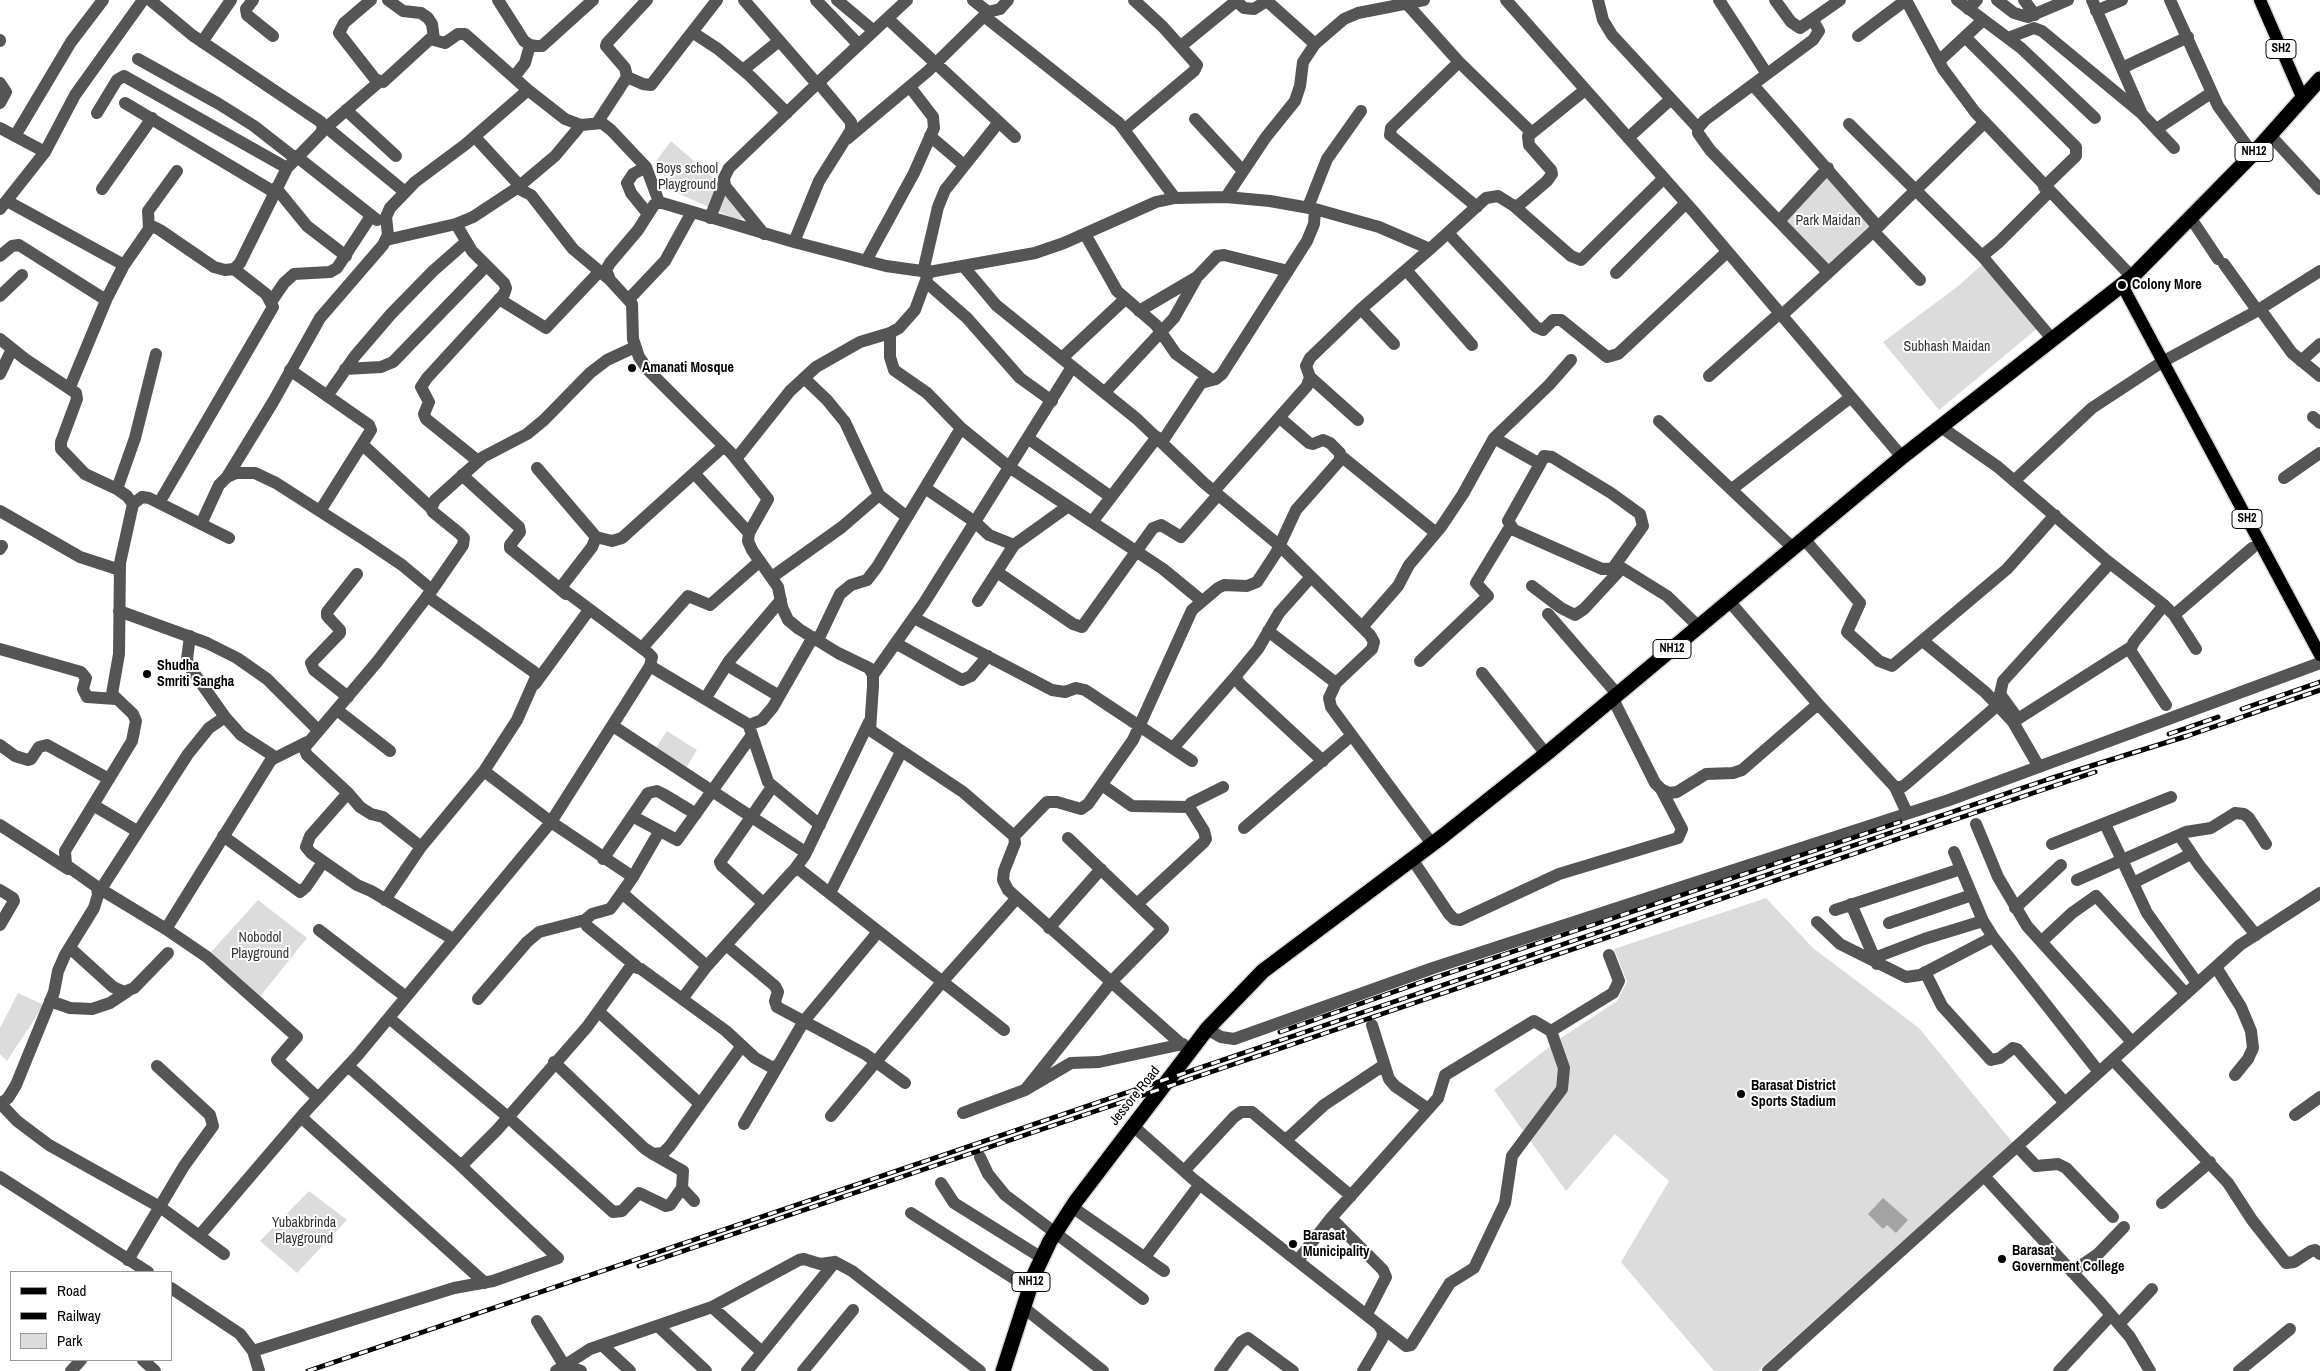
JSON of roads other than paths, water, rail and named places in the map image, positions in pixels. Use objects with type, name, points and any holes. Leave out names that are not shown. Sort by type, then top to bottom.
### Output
[{"type":"highway","name":"NH12","points":[[1412,859],[1546,754],[1902,457],[2127,281],[2253,154],[2320,79]]},
{"type":"highway","name":"Jessore Road","points":[[1074,1204],[1132,1125],[1163,1089],[1186,1047],[1207,1029],[1264,971],[1412,859]]},
{"type":"highway","name":"NH12","points":[[1003,1371],[1029,1288],[1042,1258],[1074,1204]]},
{"type":"main road","name":"SH2","points":[[2260,0],[2303,99]]},
{"type":"main road","name":"SH2","points":[[2127,281],[2162,362],[2320,655]]},
{"type":"street","points":[[15,136],[71,42],[102,0]]},
{"type":"street","points":[[124,265],[3,205],[45,152],[75,95],[143,0]]},
{"type":"street","points":[[150,0],[202,42],[321,122],[324,129],[404,192]]},
{"type":"street","points":[[253,0],[246,9],[247,15],[273,36]]},
{"type":"street","points":[[371,0],[344,23],[339,33],[379,82]]},
{"type":"street","points":[[388,0],[403,11],[421,13],[428,18],[432,24],[434,39]]},
{"type":"street","points":[[498,0],[524,41],[530,45],[542,46],[593,0]]},
{"type":"street","points":[[597,123],[627,77],[628,72],[609,50],[607,43],[647,0]]},
{"type":"street","points":[[627,77],[643,84],[651,85],[717,0]]},
{"type":"street","points":[[744,0],[779,41],[819,82],[820,86],[851,122],[851,130],[847,139],[819,181],[794,242]]},
{"type":"street","points":[[816,0],[859,45]]},
{"type":"street","points":[[837,0],[874,31]]},
{"type":"street","points":[[710,218],[729,168],[907,0]]},
{"type":"street","points":[[973,0],[986,14],[1109,113],[1125,129],[1176,198]]},
{"type":"street","points":[[847,139],[936,64],[986,14],[1000,9],[1008,0]]},
{"type":"street","points":[[1181,46],[1235,1],[1244,8],[1254,9],[1268,0],[1315,44]]},
{"type":"street","points":[[1226,196],[1266,137],[1295,101],[1300,86],[1303,62],[1315,44],[1344,19],[1358,13],[1381,4],[1407,4],[1424,0]]},
{"type":"street","points":[[1506,0],[1686,203],[1902,457]]},
{"type":"street","points":[[1598,0],[1603,20],[1612,36],[1698,128],[1698,133],[1710,150],[1828,272]]},
{"type":"street","points":[[1719,0],[1767,74]]},
{"type":"street","points":[[1775,0],[1795,27],[1803,27],[1840,0]]},
{"type":"street","points":[[1858,36],[1906,0],[1939,61],[1985,122],[2127,281]]},
{"type":"street","points":[[1957,0],[1972,5],[1983,20],[2008,38],[2095,118]]},
{"type":"street","points":[[1997,0],[2022,17],[2035,16],[2068,0]]},
{"type":"street","points":[[2024,0],[2035,16]]},
{"type":"street","points":[[2122,0],[2094,5],[2141,113]]},
{"type":"street","points":[[2170,0],[2211,93],[2226,118],[2253,154]]},
{"type":"street","points":[[202,42],[225,2]]},
{"type":"street","points":[[1125,129],[1196,68],[1195,62],[1140,2]]},
{"type":"street","points":[[1407,4],[1459,62],[1531,132]]},
{"type":"street","points":[[888,19],[1015,137]]},
{"type":"street","points":[[1698,128],[1705,120],[1818,36],[1819,30],[1813,20]]},
{"type":"street","points":[[1939,61],[1983,20]]},
{"type":"street","points":[[2008,38],[2034,28],[2042,32],[2141,113],[2158,128],[2174,148]]},
{"type":"street","points":[[692,32],[743,70],[787,113]]},
{"type":"street","points":[[70,387],[106,300],[124,265],[149,229],[154,227],[160,230],[214,267],[225,270],[234,269],[240,263],[287,168],[296,157],[346,110],[379,82],[386,80],[426,42],[434,39],[445,43],[458,34],[464,34],[528,90],[565,119],[581,125],[602,123],[618,136],[646,167],[659,202]]},
{"type":"street","points":[[1965,37],[2076,147],[2076,156],[1999,242],[1982,256]]},
{"type":"street","points":[[2122,68],[2188,38]]},
{"type":"street","points":[[743,70],[779,41]]},
{"type":"street","points":[[514,77],[525,62],[530,45]]},
{"type":"street","points":[[138,59],[242,118],[296,157],[371,216],[387,235]]},
{"type":"street","points":[[1459,62],[1391,128],[1390,135],[1477,207]]},
{"type":"street","points":[[97,113],[117,80],[124,76],[287,168]]},
{"type":"street","points":[[0,84],[6,92],[0,103]]},
{"type":"street","points":[[1753,84],[1828,168],[1876,229],[1920,280]]},
{"type":"street","points":[[866,261],[934,128],[933,117],[910,87]]},
{"type":"street","points":[[201,524],[219,485],[227,477],[320,318],[378,253],[387,235],[386,213],[404,192],[436,165],[475,137],[528,90]]},
{"type":"street","points":[[1514,206],[1519,205],[1552,174],[1551,170],[1529,145],[1528,136],[1585,90]]},
{"type":"street","points":[[2158,128],[2211,93]]},
{"type":"street","points":[[1628,138],[1671,99]]},
{"type":"street","points":[[125,103],[275,190],[307,226],[346,256]]},
{"type":"street","points":[[346,110],[396,156]]},
{"type":"street","points":[[1092,522],[1160,439],[1201,383],[1212,380],[1222,374],[1312,232],[1312,208],[1327,159],[1361,111]]},
{"type":"street","points":[[102,190],[152,118]]},
{"type":"street","points":[[1195,119],[1243,171]]},
{"type":"street","points":[[736,459],[780,403],[816,367],[860,342],[890,333],[899,328],[915,310],[926,276],[941,198],[964,165],[999,122]]},
{"type":"street","points":[[1709,376],[1876,229],[1985,122]]},
{"type":"street","points":[[1849,124],[1982,256],[2053,340]]},
{"type":"street","points":[[387,235],[456,224],[473,217],[519,187],[555,156],[581,125]]},
{"type":"street","points":[[0,128],[45,152]]},
{"type":"street","points":[[2270,135],[2320,189]]},
{"type":"street","points":[[930,136],[964,165]]},
{"type":"street","points":[[475,137],[519,187],[531,195],[573,249],[610,280],[628,299],[634,314],[635,347],[648,370],[724,446],[768,499],[749,533],[748,541],[778,587],[782,607],[788,620],[815,639],[864,664],[873,675]]},
{"type":"street","points":[[646,167],[633,174],[627,183],[631,193],[648,214]]},
{"type":"street","points":[[1779,221],[1828,168]]},
{"type":"street","points":[[149,229],[148,211],[177,171]]},
{"type":"street","points":[[996,572],[1074,624],[1082,627],[1157,525],[1161,524],[1178,536],[1185,535],[1216,493],[1307,386],[1310,377],[1307,362],[1361,309],[1491,196],[1498,196],[1514,206],[1571,256],[1581,260],[1664,178]]},
{"type":"street","points":[[724,182],[764,234]]},
{"type":"street","points":[[610,280],[606,270],[610,263],[638,230],[654,205],[659,202],[764,234],[926,276],[964,266],[1035,253],[1085,234],[1156,202],[1176,198],[1226,196],[1312,208],[1379,227],[1430,249]]},
{"type":"street","points":[[1616,273],[1686,203]]},
{"type":"street","points":[[628,299],[665,261],[692,212]]},
{"type":"street","points":[[271,302],[289,277],[300,272],[330,272],[337,268],[371,216]]},
{"type":"street","points":[[2190,217],[2221,262],[2284,343],[2301,361],[2320,376]]},
{"type":"street","points":[[456,224],[466,242],[506,288],[499,299],[421,387],[429,402],[424,414],[426,418],[478,461]]},
{"type":"street","points":[[1448,233],[1536,328],[1543,330],[1557,318],[1607,357],[1618,354],[1727,252]]},
{"type":"street","points":[[1085,234],[1111,282],[1124,300],[1160,330],[1176,354],[1212,380]]},
{"type":"street","points":[[327,396],[345,369],[418,286],[466,242]]},
{"type":"street","points":[[0,256],[12,246],[19,245],[106,300]]},
{"type":"street","points":[[1105,392],[1160,330],[1174,318],[1197,277],[1211,261],[1224,255],[1288,272]]},
{"type":"street","points":[[345,369],[381,367],[393,362],[486,266]]},
{"type":"street","points":[[964,266],[996,305],[1105,392],[1160,439],[1216,493],[1280,546],[1362,627],[1374,642],[1372,649],[1336,683],[1328,698],[1331,707],[1351,736],[1432,844]]},
{"type":"street","points":[[159,503],[204,421],[272,307],[266,294],[234,269]]},
{"type":"street","points":[[1406,270],[1472,345]]},
{"type":"street","points":[[2014,481],[2092,408],[2162,362],[2258,310],[2320,271]]},
{"type":"street","points":[[499,299],[546,328],[599,272]]},
{"type":"street","points":[[0,296],[22,275]]},
{"type":"street","points":[[926,276],[967,318],[1020,378],[1052,401]]},
{"type":"street","points":[[1139,311],[1197,277]]},
{"type":"street","points":[[1062,358],[1124,300]]},
{"type":"street","points":[[1361,309],[1394,344]]},
{"type":"street","points":[[890,333],[890,357],[894,370],[927,393],[961,428],[1009,467],[1167,572],[1202,601]]},
{"type":"street","points":[[0,339],[12,350],[70,387],[76,393],[77,399],[61,442],[61,449],[85,474],[117,489],[132,504]]},
{"type":"street","points":[[2301,361],[2320,344]]},
{"type":"street","points":[[431,508],[435,500],[478,461],[527,434],[544,420],[597,367],[617,354],[635,347]]},
{"type":"street","points":[[0,374],[12,350]]},
{"type":"street","points":[[117,489],[135,438],[156,354]]},
{"type":"street","points":[[1362,627],[1398,586],[1409,564],[1436,533],[1459,500],[1494,438],[1549,385],[1571,360]]},
{"type":"street","points":[[1072,367],[1029,439],[1009,467],[914,618],[873,675],[870,730],[963,792],[1014,836],[1015,843],[1004,871],[1003,880],[1008,890],[1186,1047]]},
{"type":"street","points":[[290,370],[369,425],[370,434],[320,511]]},
{"type":"street","points":[[1310,377],[1358,420]]},
{"type":"street","points":[[804,378],[827,400],[845,422],[879,495],[907,517]]},
{"type":"street","points":[[1732,489],[1851,397]]},
{"type":"street","points":[[1280,418],[1309,443],[1326,441],[1341,456],[1436,533]]},
{"type":"street","points":[[1659,421],[1732,489],[1799,543],[1860,604],[1858,613],[1847,628],[1847,632],[1879,661],[1892,666],[2006,569],[2055,515]]},
{"type":"street","points":[[1941,427],[2014,481],[2110,563],[2164,605],[2174,615],[2196,649]]},
{"type":"street","points":[[632,816],[677,840],[711,792],[750,730],[762,720],[779,696],[815,639],[840,594],[851,586],[867,580],[961,428]]},
{"type":"street","points":[[1494,438],[1540,464]]},
{"type":"street","points":[[1029,439],[1111,497]]},
{"type":"street","points":[[363,445],[459,533],[464,541],[430,593],[348,697],[307,742],[304,748],[307,754],[360,807],[371,814],[384,816],[421,847]]},
{"type":"street","points":[[537,468],[596,537],[612,541],[622,538],[724,446]]},
{"type":"street","points":[[2284,478],[2320,453]]},
{"type":"street","points":[[1014,836],[1047,802],[1056,802],[1081,809],[1102,785],[1117,766],[1141,725],[1183,626],[1192,610],[1224,586],[1246,586],[1257,582],[1280,546],[1299,506],[1340,460],[1341,456]]},
{"type":"street","points":[[1514,530],[1508,521],[1544,456],[1552,457],[1611,493],[1640,514],[1643,526],[1618,568],[1584,609],[1575,615],[1561,608],[1532,586]]},
{"type":"street","points":[[227,477],[236,473],[255,473],[266,477],[396,561],[430,593],[534,672],[535,684]]},
{"type":"street","points":[[694,473],[749,533]]},
{"type":"street","points":[[200,1235],[389,1018],[551,822],[650,666],[652,657],[642,648],[570,596],[510,548],[510,545],[520,532],[520,527],[462,475]]},
{"type":"street","points":[[925,488],[975,522],[997,540],[1014,545]]},
{"type":"street","points":[[772,578],[837,531],[879,495]]},
{"type":"street","points":[[72,871],[66,865],[65,851],[132,741],[136,729],[136,721],[133,714],[112,694],[119,654],[122,545],[132,504],[142,497],[159,503],[229,538]]},
{"type":"street","points":[[978,601],[1014,545],[1067,507]]},
{"type":"street","points":[[0,511],[80,557],[120,570]]},
{"type":"street","points":[[1420,661],[1488,596],[1476,582],[1508,530],[1514,530],[1602,570],[1618,568],[1667,596],[1699,627]]},
{"type":"street","points":[[570,596],[562,586],[592,547],[596,537]]},
{"type":"street","points":[[2174,615],[2252,548]]},
{"type":"street","points":[[642,648],[688,596],[710,605],[760,561]]},
{"type":"street","points":[[2038,767],[2016,721],[2000,694],[2003,681],[2110,563]]},
{"type":"street","points":[[348,697],[314,670],[311,663],[340,633],[340,630],[327,616],[327,612],[357,574]]},
{"type":"street","points":[[1173,748],[1236,677],[1258,649],[1279,613],[1311,577]]},
{"type":"street","points":[[705,699],[727,665],[781,600]]},
{"type":"street","points":[[1729,602],[1818,704],[1895,787],[1907,813]]},
{"type":"street","points":[[2016,721],[2131,647],[2164,605]]},
{"type":"street","points":[[384,900],[421,847],[484,771],[517,720],[535,684],[589,610]]},
{"type":"street","points":[[120,611],[207,642],[253,668],[286,697],[318,730]]},
{"type":"street","points":[[1412,859],[1449,914],[1460,920],[1559,874],[1678,838],[1682,828],[1661,789],[1655,783],[1615,697],[1548,614]]},
{"type":"street","points":[[914,618],[1058,692],[1076,688],[1085,690],[1141,725],[1192,761]]},
{"type":"street","points":[[1268,631],[1336,683]]},
{"type":"street","points":[[190,636],[187,659],[189,666],[225,717],[241,735],[275,757]]},
{"type":"street","points":[[1923,641],[2016,721]]},
{"type":"street","points":[[896,644],[962,680],[970,676],[988,656]]},
{"type":"street","points":[[2131,647],[2132,655],[2166,705]]},
{"type":"street","points":[[0,649],[81,672],[86,678],[83,689],[88,697],[116,699]]},
{"type":"street","points":[[1207,1029],[1221,1037],[1234,1039],[1434,968],[1907,813],[2320,663]]},
{"type":"street","points":[[727,665],[779,696]]},
{"type":"street","points":[[650,666],[705,699],[750,730],[768,782],[820,825]]},
{"type":"street","points":[[1482,673],[1546,754]]},
{"type":"street","points":[[1236,677],[1241,686],[1322,761]]},
{"type":"street","points":[[1661,789],[1669,793],[1677,792],[1706,774],[1738,772],[1818,704]]},
{"type":"street","points":[[1895,787],[1902,787],[1906,784],[1998,705]]},
{"type":"street","points":[[337,710],[390,751]]},
{"type":"street","points":[[224,1254],[160,1207],[49,1145],[17,1121],[0,1104],[16,1085],[50,1001],[58,971],[94,908],[99,888],[202,735],[225,717]]},
{"type":"street","points":[[682,999],[707,966],[794,870],[805,855],[869,722]]},
{"type":"street","points":[[613,726],[802,850],[805,855]]},
{"type":"street","points":[[1244,828],[1351,736]]},
{"type":"street","points":[[166,929],[266,766],[275,757],[307,742]]},
{"type":"street","points":[[0,745],[15,756],[28,760],[39,747],[47,745],[109,779]]},
{"type":"street","points":[[830,893],[901,752]]},
{"type":"street","points":[[484,771],[603,859],[633,877]]},
{"type":"street","points":[[1102,785],[1132,806],[1189,807]]},
{"type":"street","points":[[764,903],[722,866],[720,862],[772,787]]},
{"type":"street","points":[[1189,807],[1191,803],[1223,787]]},
{"type":"street","points":[[603,859],[645,797],[652,791],[663,794],[696,814]]},
{"type":"street","points":[[348,794],[307,841],[306,847],[311,853],[358,885],[372,891],[384,900],[453,939]]},
{"type":"street","points":[[2052,844],[2171,797]]},
{"type":"street","points":[[93,805],[137,831]]},
{"type":"street","points":[[1137,904],[1206,839],[1204,831],[1189,807]]},
{"type":"street","points":[[2077,880],[2191,830],[2210,828],[2239,813],[2249,818],[2266,844]]},
{"type":"street","points":[[1976,824],[1998,877],[2015,908],[2042,942],[2132,1042]]},
{"type":"street","points":[[2105,824],[2156,929],[2197,983]]},
{"type":"street","points":[[0,825],[166,929],[207,957],[297,1037],[277,1060],[318,1098]]},
{"type":"street","points":[[478,999],[539,932],[585,920],[592,914],[610,909],[633,877],[659,832]]},
{"type":"street","points":[[2179,835],[2191,854],[2256,934]]},
{"type":"street","points":[[224,836],[300,892],[306,887],[324,862]]},
{"type":"street","points":[[1025,1090],[1112,981],[1163,929],[1068,838]]},
{"type":"street","points":[[1954,852],[1983,921],[1993,937],[2099,1072]]},
{"type":"street","points":[[2132,883],[2191,854]]},
{"type":"street","points":[[2015,908],[2061,865]]},
{"type":"street","points":[[1049,928],[1101,869]]},
{"type":"street","points":[[1835,910],[1961,869]]},
{"type":"street","points":[[794,870],[806,873],[1004,1030]]},
{"type":"street","points":[[0,890],[13,898],[14,901],[0,925]]},
{"type":"street","points":[[622,893],[707,966]]},
{"type":"street","points":[[1768,1371],[2240,945],[2320,893]]},
{"type":"street","points":[[1889,923],[1972,895]]},
{"type":"street","points":[[2042,942],[2072,913],[2096,896],[2186,994]]},
{"type":"street","points":[[831,1116],[942,982],[1016,899]]},
{"type":"street","points":[[1852,904],[1875,961]]},
{"type":"street","points":[[585,920],[587,926],[636,966],[726,1031],[755,1058],[772,1068],[779,1064]]},
{"type":"street","points":[[1875,961],[1924,939],[1983,921]]},
{"type":"street","points":[[1817,922],[1840,944],[1906,977],[1925,972],[1993,937]]},
{"type":"street","points":[[319,930],[406,997]]},
{"type":"street","points":[[744,1124],[804,1021],[878,932]]},
{"type":"street","points":[[726,945],[775,986],[778,992],[775,1001],[777,1007],[877,1062],[905,1083]]},
{"type":"street","points":[[70,948],[113,987],[124,992],[128,991]]},
{"type":"street","points":[[50,1001],[70,1008],[92,1009],[105,1005],[128,991],[168,953]]},
{"type":"street","points":[[1551,1031],[1618,987],[1619,981],[1609,955]]},
{"type":"street","points":[[461,1166],[508,1117],[599,1012],[628,969],[636,966]]},
{"type":"street","points":[[2216,967],[2241,1007],[2251,1031],[2253,1048],[2248,1059],[2235,1075]]},
{"type":"street","points":[[1925,972],[1942,1006],[1991,1060],[2000,1058],[2013,1048],[2018,1049],[2065,1103]]},
{"type":"street","points":[[599,1012],[699,1103]]},
{"type":"street","points":[[389,1018],[508,1117],[613,1212],[622,1211],[639,1193],[666,1206],[670,1205],[682,1188],[684,1171],[644,1148],[554,1062]]},
{"type":"street","points":[[1132,1125],[1200,1184],[1406,1346],[1411,1345],[1450,1283],[1474,1268],[1504,1203],[1512,1156],[1562,1089],[1564,1068],[1551,1031],[1534,1021],[1444,1075],[1438,1098],[1331,1218],[1298,1260]]},
{"type":"street","points":[[1372,1025],[1389,1079],[1395,1086],[1428,1109]]},
{"type":"street","points":[[653,1154],[663,1153],[670,1146],[741,1047]]},
{"type":"street","points":[[963,1113],[1025,1090],[1071,1064],[1099,1062],[1186,1047]]},
{"type":"street","points":[[2113,1060],[2228,1183],[2252,1220],[2286,1263],[2294,1262],[2310,1251],[2315,1250],[2320,1254]]},
{"type":"street","points":[[128,1260],[184,1166],[213,1126],[213,1120],[206,1110],[157,1066]]},
{"type":"street","points":[[253,1351],[383,1308],[459,1286],[485,1282],[558,1258],[461,1166],[348,1066]]},
{"type":"street","points":[[1286,1140],[1324,1105],[1384,1066]]},
{"type":"street","points":[[2295,1114],[2320,1096]]},
{"type":"street","points":[[1184,1170],[1241,1112],[1252,1112],[1351,1196]]},
{"type":"street","points":[[301,1117],[485,1282]]},
{"type":"street","points":[[2017,1146],[2036,1166],[2058,1164],[2066,1168],[2113,1217]]},
{"type":"street","points":[[980,1157],[996,1186],[1016,1204],[1056,1232],[1143,1299]]},
{"type":"street","points":[[2162,1203],[2210,1162]]},
{"type":"street","points":[[1984,1176],[2130,1336],[2150,1371]]},
{"type":"street","points":[[0,1177],[146,1271]]},
{"type":"street","points":[[940,1183],[954,1203],[1042,1258]]},
{"type":"street","points":[[1144,1257],[1200,1184]]},
{"type":"street","points":[[682,1188],[694,1201]]},
{"type":"street","points":[[1074,1204],[1164,1271]]},
{"type":"street","points":[[912,1212],[1029,1288]]},
{"type":"street","points":[[1331,1218],[1382,1270],[1386,1278],[1367,1314]]},
{"type":"street","points":[[2072,1272],[2098,1254],[2124,1227]]},
{"type":"street","points":[[560,1368],[590,1349],[712,1307],[799,1260],[809,1260],[820,1264],[835,1262],[852,1270],[980,1371]]},
{"type":"street","points":[[747,1371],[835,1262]]},
{"type":"street","points":[[172,1289],[240,1334],[253,1351],[259,1371]]},
{"type":"street","points":[[2059,1371],[2115,1319],[2152,1289]]},
{"type":"street","points":[[712,1307],[762,1352]]},
{"type":"street","points":[[1023,1307],[1103,1371]]},
{"type":"street","points":[[803,1371],[853,1310]]},
{"type":"street","points":[[537,1321],[560,1368]]},
{"type":"street","points":[[1363,1371],[1382,1340],[1383,1332],[1379,1325]]},
{"type":"street","points":[[658,1326],[706,1371]]},
{"type":"street","points":[[2240,1371],[2290,1329]]},
{"type":"street","points":[[1220,1371],[1241,1342],[1248,1338],[1294,1371]]},
{"type":"street","points":[[602,1344],[630,1371]]},
{"type":"street","points":[[71,1371],[80,1361]]},
{"type":"street","points":[[144,1361],[155,1371]]},
{"type":"street","points":[[560,1368],[581,1371]]},
{"type":"railway","points":[[2242,709],[2320,682]]},
{"type":"railway","points":[[308,1371],[2049,779],[2187,736],[2320,690]]},
{"type":"railway","points":[[2169,734],[2218,717]]},
{"type":"railway","points":[[639,1266],[2095,772]]},
{"type":"railway","points":[[1280,1032],[1419,983],[1900,822]]},
{"type":"place","name":"Colony More","points":[[2122,285]]},
{"type":"place","name":"Amanati Mosque","points":[[632,368]]},
{"type":"place","name":"Shudha Smriti Sangha","points":[[147,674]]},
{"type":"place","name":"Barasat District Sports Stadium","points":[[1741,1094]]},
{"type":"place","name":"Barasat Municipality","points":[[1293,1244]]},
{"type":"place","name":"Barasat Government College","points":[[2002,1259]]},
{"type":"park label","name":"Boys school Playground","points":[[687,177]]},
{"type":"park label","name":"Park Maidan","points":[[1828,221]]},
{"type":"park label","name":"Subhash Maidan","points":[[1947,347]]},
{"type":"park label","name":"Nobodol Playground","points":[[260,946]]},
{"type":"park label","name":"Yubakbrinda Playground","points":[[304,1232]]}]
